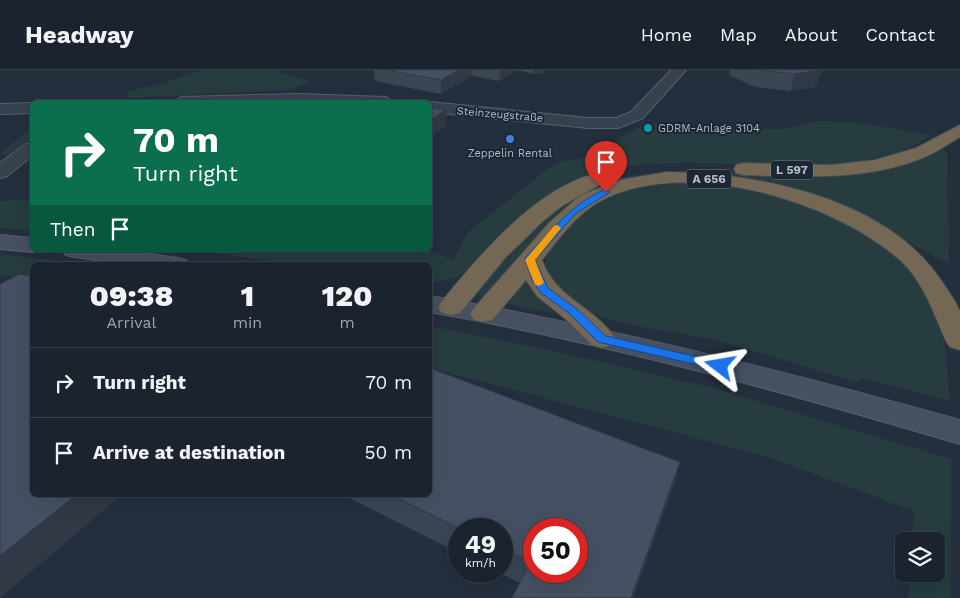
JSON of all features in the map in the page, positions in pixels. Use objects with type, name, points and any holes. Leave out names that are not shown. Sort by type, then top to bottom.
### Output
[{"type":"highway","name":"L 597","points":[[441,306],[472,280],[548,205],[586,183],[623,173],[659,168],[796,170],[871,166],[919,154],[942,138],[960,130]]},
{"type":"highway","name":"A 656","points":[[483,314],[572,212],[592,198],[622,186],[660,180],[701,178],[748,183],[802,196],[835,208],[862,222],[911,258],[933,286],[960,341]]},
{"type":"highway","points":[[530,260],[536,277],[544,291],[574,312],[602,339]]},
{"type":"main road","points":[[0,242],[30,245]]},
{"type":"main road","points":[[88,252],[157,262]]},
{"type":"main road","name":"L 597","points":[[441,306],[602,339],[770,379],[960,432]]},
{"type":"street","name":"Steinzeugstraße","points":[[432,107],[602,124],[618,123],[637,115],[643,106],[679,70]]},
{"type":"street","points":[[258,100],[327,100]]},
{"type":"street","points":[[0,109],[30,108]]},
{"type":"street","points":[[0,172],[30,150]]},
{"type":"green space","points":[[202,70],[273,70],[310,81],[291,90],[126,98],[128,91],[165,83]]},
{"type":"green space","points":[[820,121],[859,123],[932,135],[900,151],[864,161],[825,165],[785,166],[703,163],[664,164],[627,167],[593,173],[561,187],[535,204],[459,276],[432,284],[432,262],[278,262],[209,252],[432,252],[453,260],[468,232],[555,163],[601,154],[624,135],[642,126],[652,124],[703,129],[784,129]]},
{"type":"green space","points":[[30,129],[30,139],[10,154],[0,154]]},
{"type":"green space","points":[[941,150],[947,151],[949,264],[883,228],[763,182],[614,183],[585,194],[568,205],[488,294],[483,297],[478,296],[479,288],[485,280],[548,216],[577,195],[605,182],[618,178],[658,173],[801,173],[876,169],[903,165]]},
{"type":"green space","points":[[691,182],[736,185],[837,214],[897,254],[927,290],[936,310],[944,339],[950,401],[862,378],[859,383],[718,341],[611,320],[578,307],[564,296],[546,271],[546,258],[559,239],[585,212],[598,203],[627,190],[659,184]]},
{"type":"green space","points":[[30,200],[30,231],[0,228],[0,201]]},
{"type":"green space","points":[[0,254],[67,262],[30,262],[30,280],[0,275]]},
{"type":"green space","points":[[525,279],[543,301],[556,312],[552,313],[507,304]]},
{"type":"green space","points":[[432,326],[554,351],[710,387],[951,459],[951,598],[908,598],[909,582],[945,582],[945,532],[913,532],[914,511],[768,457],[432,369]]},
{"type":"building","points":[[386,70],[459,70],[441,80]]},
{"type":"building","points":[[758,70],[821,70],[795,74]]},
{"type":"building","points":[[432,108],[446,110],[432,119]]},
{"type":"building","points":[[20,274],[30,276],[30,497],[74,497],[0,556],[0,284]]},
{"type":"building","points":[[432,369],[680,462],[631,598],[512,598],[523,576],[523,583],[588,583],[588,518],[523,518],[523,559],[513,554],[513,518],[448,518],[448,523],[395,497],[432,497]]},
{"type":"slow traffic","points":[[539,283],[530,260],[557,228]]},
{"type":"place","name":"GDRM-Anlage 3104","points":[[648,128]]},
{"type":"place","name":"Zeppelin Rental","points":[[510,139]]},
{"type":"route","points":[[606,192],[592,198],[572,212],[530,260],[538,282],[544,291],[574,312],[602,339],[720,366]]}]
